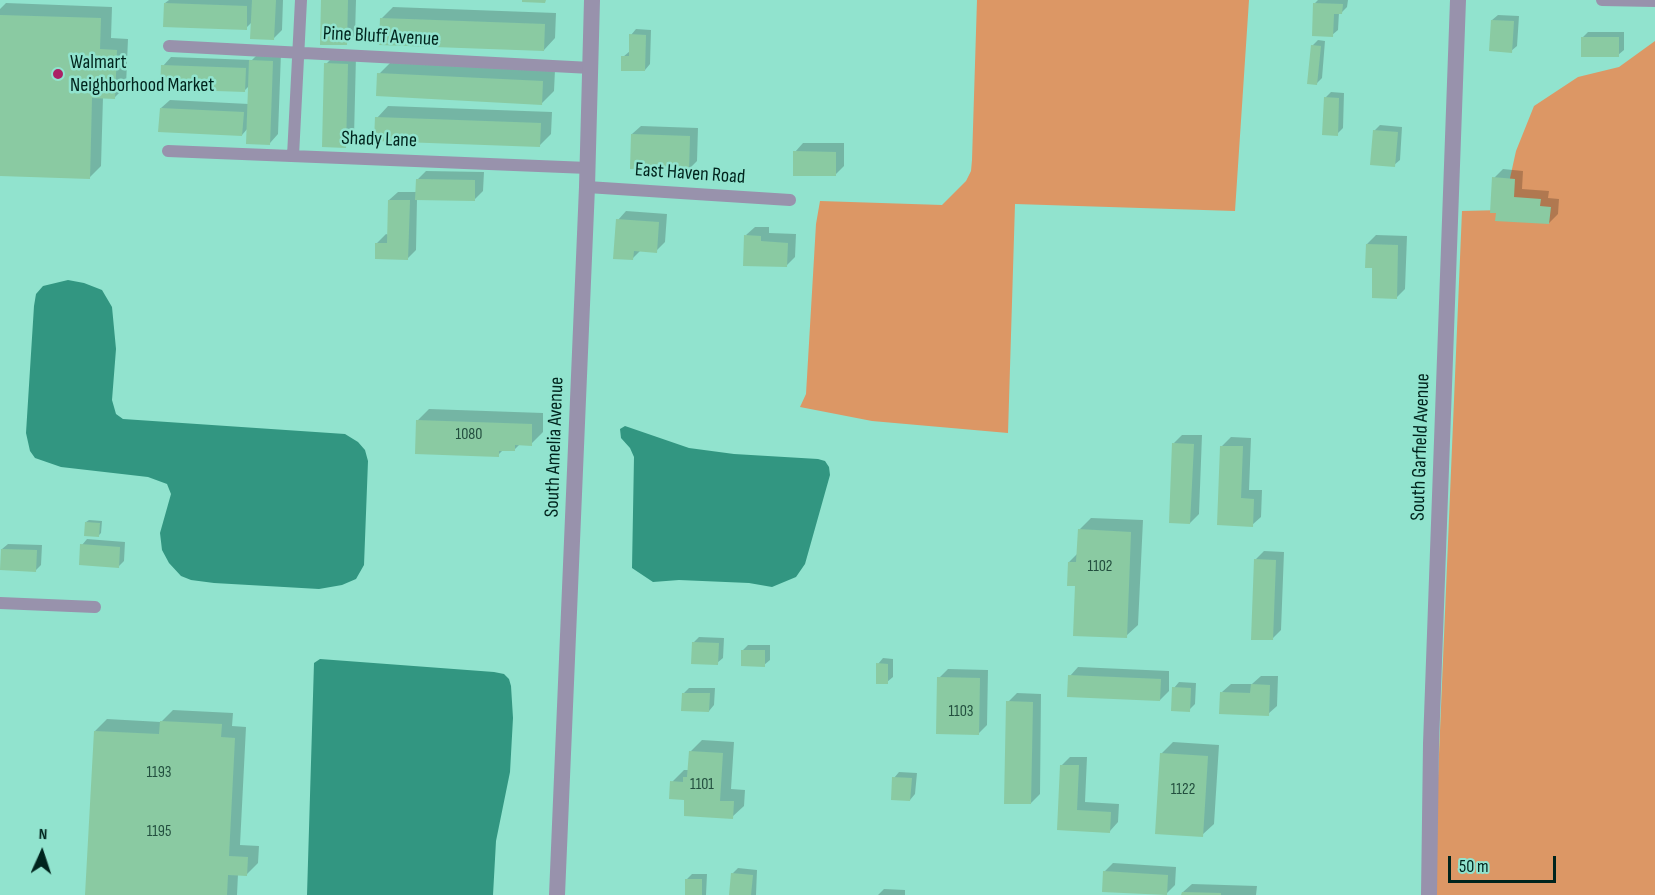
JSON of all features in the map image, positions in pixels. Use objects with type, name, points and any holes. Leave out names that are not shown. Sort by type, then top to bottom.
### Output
[{"type":"street","points":[[294,156],[301,0]]},
{"type":"street","name":"South Amelia Avenue","points":[[557,895],[588,168],[592,0]]},
{"type":"street","name":"South Garfield Avenue","points":[[1429,895],[1431,744],[1458,0]]},
{"type":"street","points":[[1602,0],[1655,1]]},
{"type":"street","name":"Pine Bluff Avenue","points":[[169,46],[591,68]]},
{"type":"street","name":"Shady Lane","points":[[168,151],[588,168]]},
{"type":"street","name":"East Haven Road","points":[[587,187],[790,200]]},
{"type":"street","points":[[0,603],[95,607]]},
{"type":"shaded area","points":[[977,0],[1249,0],[1235,211],[1015,204],[1008,433],[872,421],[800,407],[806,394],[816,224],[820,201],[942,205],[966,181],[971,171],[972,160]]},
{"type":"shaded area","points":[[1655,41],[1655,895],[1436,895],[1438,778],[1462,211],[1503,210],[1516,151],[1534,106],[1578,77],[1619,67]]},
{"type":"shaded area","points":[[68,280],[102,290],[112,307],[116,349],[112,400],[116,414],[123,419],[345,434],[358,442],[365,450],[368,461],[364,565],[356,579],[342,585],[319,589],[191,580],[181,576],[169,563],[162,550],[160,533],[171,494],[167,484],[148,477],[61,467],[35,458],[30,451],[26,433],[36,294],[43,286]]},
{"type":"shaded area","points":[[625,426],[689,448],[825,461],[830,475],[805,564],[796,577],[772,587],[749,583],[679,580],[653,582],[632,568],[634,457],[621,438],[620,429]]},
{"type":"shaded area","points":[[320,659],[494,672],[504,674],[509,679],[513,718],[510,772],[496,841],[493,895],[307,895],[314,663]]},
{"type":"building","points":[[252,0],[276,0],[274,40],[250,39]]},
{"type":"building","points":[[321,0],[348,0],[347,45],[320,45]]},
{"type":"building","points":[[522,0],[546,0],[545,3],[522,2]]},
{"type":"building","points":[[164,3],[247,6],[247,30],[163,27]]},
{"type":"building","points":[[1313,3],[1343,4],[1342,14],[1334,14],[1333,37],[1312,36]]},
{"type":"building","name":"Walmart Neighborhood Market","points":[[0,15],[101,18],[100,49],[117,50],[115,99],[92,98],[90,179],[0,176]]},
{"type":"building","points":[[380,18],[545,24],[544,51],[379,45]]},
{"type":"building","points":[[1491,20],[1514,21],[1512,53],[1489,51]]},
{"type":"building","points":[[629,34],[646,35],[645,71],[621,71],[621,56],[629,56]]},
{"type":"building","points":[[1581,37],[1619,37],[1619,57],[1581,57]]},
{"type":"building","points":[[1311,45],[1321,46],[1317,85],[1307,84]]},
{"type":"building","points":[[249,60],[273,61],[270,145],[246,144]]},
{"type":"building","points":[[324,63],[348,64],[346,148],[322,147]]},
{"type":"building","points":[[161,65],[246,68],[245,92],[160,89]]},
{"type":"building","points":[[377,73],[543,81],[542,105],[376,96]]},
{"type":"building","points":[[1324,97],[1339,98],[1338,136],[1322,135]]},
{"type":"building","points":[[160,108],[244,112],[242,136],[158,132]]},
{"type":"building","points":[[375,117],[541,123],[540,147],[374,141]]},
{"type":"building","points":[[1373,130],[1398,132],[1395,167],[1370,165]]},
{"type":"building","points":[[631,134],[690,136],[689,171],[630,169]]},
{"type":"building","points":[[793,151],[836,152],[836,176],[793,176]]},
{"type":"building","points":[[1492,177],[1515,179],[1514,197],[1541,199],[1540,206],[1551,207],[1549,224],[1495,221],[1496,213],[1490,213]]},
{"type":"building","points":[[416,179],[475,180],[475,201],[415,200]]},
{"type":"building","points":[[388,200],[410,200],[408,260],[375,259],[375,243],[387,243]]},
{"type":"building","points":[[616,219],[659,222],[657,253],[634,251],[633,260],[613,259]]},
{"type":"building","points":[[744,235],[761,236],[761,241],[788,243],[787,267],[743,266]]},
{"type":"building","points":[[1366,244],[1398,245],[1397,299],[1372,298],[1372,268],[1365,268]]},
{"type":"building","points":[[416,420],[532,424],[532,446],[515,445],[515,451],[499,451],[499,457],[415,454]]},
{"type":"building","points":[[1172,443],[1194,444],[1190,524],[1169,523]]},
{"type":"building","points":[[1220,446],[1243,446],[1241,498],[1254,499],[1253,527],[1217,525]]},
{"type":"building","points":[[85,522],[100,523],[99,537],[84,536]]},
{"type":"building","points":[[1078,529],[1131,532],[1127,638],[1073,636],[1075,586],[1067,586],[1068,562],[1076,562]]},
{"type":"building","points":[[80,544],[120,547],[119,568],[79,565]]},
{"type":"building","points":[[1,549],[37,550],[36,572],[0,570]]},
{"type":"building","points":[[1254,559],[1276,560],[1273,640],[1251,640]]},
{"type":"building","points":[[692,642],[719,643],[718,665],[691,664]]},
{"type":"building","points":[[741,650],[765,650],[765,667],[741,666]]},
{"type":"building","points":[[876,663],[888,664],[888,684],[876,684]]},
{"type":"building","points":[[1068,675],[1161,679],[1160,701],[1067,697]]},
{"type":"building","points":[[937,677],[980,678],[979,735],[936,734]]},
{"type":"building","points":[[1251,684],[1270,685],[1269,716],[1219,714],[1220,692],[1250,693]]},
{"type":"building","points":[[1172,687],[1191,688],[1190,712],[1171,711]]},
{"type":"building","points":[[682,693],[710,693],[709,712],[681,711]]},
{"type":"building","points":[[1006,701],[1033,702],[1031,804],[1004,804]]},
{"type":"building","points":[[160,721],[222,724],[221,737],[235,738],[229,856],[248,857],[247,876],[228,875],[227,895],[85,895],[94,731],[159,734]]},
{"type":"building","points":[[689,751],[723,753],[720,801],[734,801],[733,819],[684,816],[684,800],[669,799],[670,781],[683,782],[683,777],[687,777]]},
{"type":"building","points":[[1160,753],[1208,756],[1203,837],[1155,834]]},
{"type":"building","points":[[1060,765],[1079,765],[1077,810],[1111,812],[1110,833],[1057,830]]},
{"type":"building","points":[[892,777],[912,778],[910,801],[891,800]]},
{"type":"building","points":[[1103,871],[1168,875],[1167,895],[1102,892]]},
{"type":"building","points":[[731,873],[753,875],[751,895],[729,895]]},
{"type":"building","points":[[685,879],[702,879],[702,895],[685,895]]},
{"type":"building","points":[[1182,892],[1221,893],[1221,895],[1181,895]]},
{"type":"place","name":"Walmart Neighborhood Market","points":[[58,74]]}]
